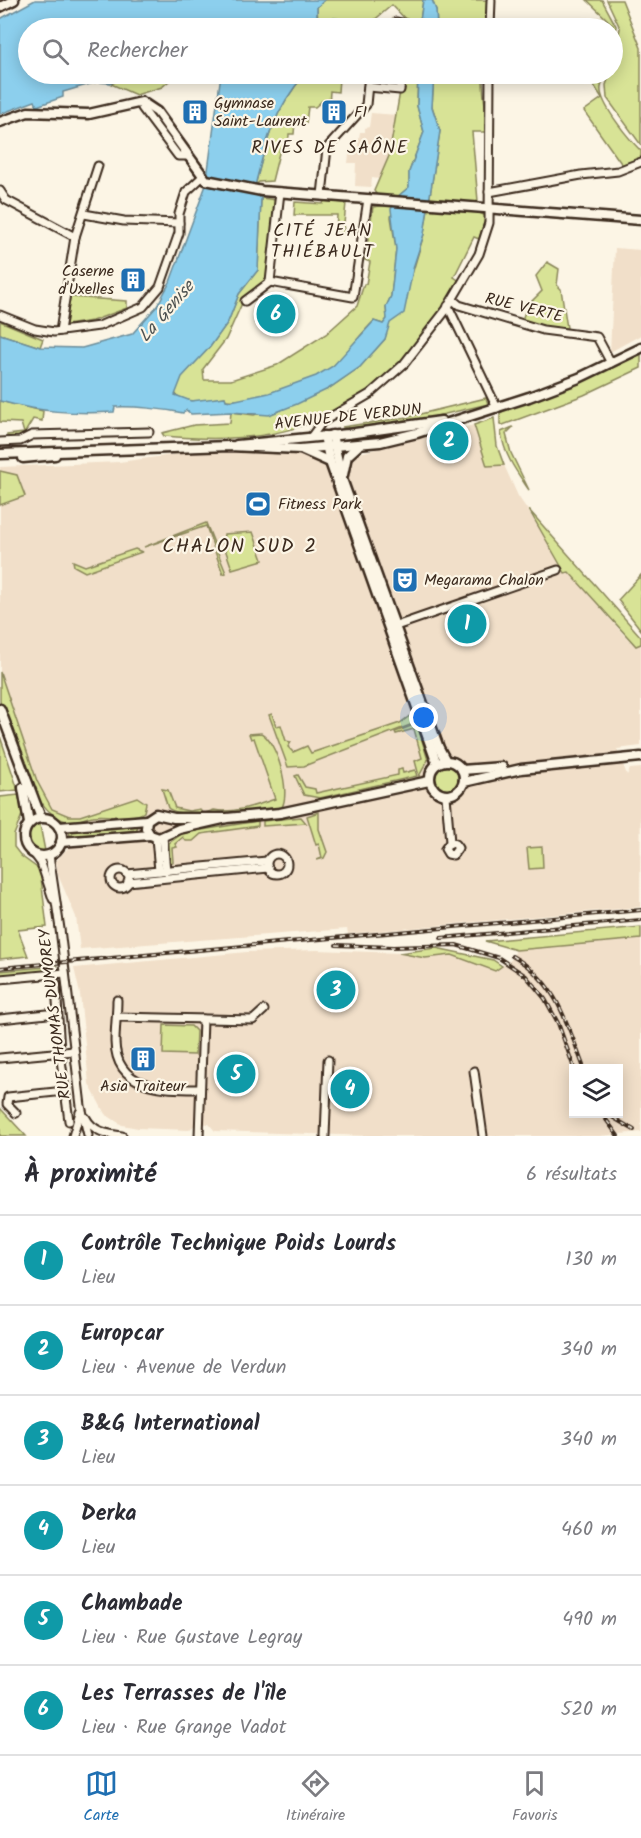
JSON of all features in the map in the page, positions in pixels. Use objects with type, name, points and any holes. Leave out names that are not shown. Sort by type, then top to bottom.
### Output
[{"type":"main road","points":[[1,4],[15,0]]},
{"type":"main road","points":[[0,122],[28,112],[89,114],[142,102],[148,103],[158,112],[203,179],[257,190],[641,220]]},
{"type":"main road","name":"AVENUE DE VERDUN","points":[[0,454],[229,446],[300,449],[358,445],[417,433],[497,408],[611,363],[641,348]]},
{"type":"main road","name":"AVENUE DE VERDUN","points":[[229,446],[401,428],[471,415]]},
{"type":"main road","points":[[328,436],[438,748],[446,761]]},
{"type":"main road","points":[[342,479],[347,456],[358,445]]},
{"type":"main road","points":[[330,447],[330,462],[437,764]]},
{"type":"main road","points":[[300,449],[330,462]]},
{"type":"main road","name":"AVENUE DE VERDUN","points":[[0,459],[44,457],[70,451]]},
{"type":"main road","points":[[354,527],[372,557]]},
{"type":"main road","points":[[380,605],[396,626]]},
{"type":"main road","points":[[0,709],[41,818]]},
{"type":"main road","points":[[0,720],[24,792],[29,823],[23,841],[35,855],[49,855],[61,842],[159,835],[227,818]]},
{"type":"main road","points":[[462,770],[520,769],[641,757]]},
{"type":"main road","points":[[446,761],[455,763],[462,770],[464,782],[459,791],[446,796],[434,791],[429,781],[430,771],[437,764],[446,761]]},
{"type":"main road","points":[[464,782],[520,769]]},
{"type":"main road","points":[[59,827],[147,820],[156,814],[227,818],[304,810],[429,781]]},
{"type":"main road","points":[[159,835],[171,824],[166,816]]},
{"type":"main road","points":[[29,823],[41,818],[52,820],[59,827],[61,842]]},
{"type":"main road","points":[[147,820],[146,828],[159,835]]},
{"type":"street","points":[[490,18],[491,0]]},
{"type":"street","points":[[322,195],[327,148],[365,107],[368,84]]},
{"type":"street","points":[[368,87],[400,90],[401,84]]},
{"type":"street","points":[[311,437],[326,421],[356,404],[392,376],[449,305],[480,254],[488,227],[490,84]]},
{"type":"street","points":[[489,192],[581,175],[618,171],[641,162]]},
{"type":"street","points":[[60,331],[75,237],[98,166]]},
{"type":"street","points":[[0,315],[36,329],[81,330],[120,319],[154,297],[160,287],[179,233],[186,192],[203,179]]},
{"type":"street","points":[[0,191],[6,200],[75,237]]},
{"type":"street","points":[[245,301],[270,282],[280,192]]},
{"type":"street","points":[[270,282],[350,298],[354,295],[368,199]]},
{"type":"street","points":[[84,214],[124,221],[179,223]]},
{"type":"street","points":[[449,305],[497,408]]},
{"type":"street","name":"RUE VERTE","points":[[449,305],[459,305],[543,330],[597,337],[611,363]]},
{"type":"street","points":[[326,421],[328,436]]},
{"type":"street","points":[[0,442],[20,441],[32,435],[148,432]]},
{"type":"street","points":[[396,626],[558,570]]},
{"type":"street","points":[[446,796],[450,842]]},
{"type":"street","points":[[159,835],[163,871]]},
{"type":"street","name":"RUE THOMAS DUMOREY","points":[[35,855],[41,863],[59,919]]},
{"type":"street","name":"RUE THOMAS DUMOREY","points":[[49,855],[59,919],[81,1106],[89,1135]]},
{"type":"street","points":[[268,865],[128,878],[163,871],[268,865]]},
{"type":"street","points":[[0,980],[65,973]]},
{"type":"street","points":[[56,983],[59,998],[57,1013],[60,1052],[69,1121]]},
{"type":"street","points":[[117,1000],[115,1044],[118,1060],[126,1073],[140,1083],[159,1089],[200,1089]]},
{"type":"street","points":[[117,1017],[253,1020],[264,1010]]},
{"type":"street","points":[[0,1019],[57,1013]]},
{"type":"street","points":[[199,1136],[203,1019]]},
{"type":"street","points":[[0,1058],[74,1051]]},
{"type":"street","points":[[325,1136],[328,1060]]},
{"type":"street","points":[[474,1071],[483,1136]]},
{"type":"street","points":[[16,1113],[7,1104],[8,1097],[65,1091]]},
{"type":"street","points":[[81,1106],[89,1123],[96,1129],[122,1136]]},
{"type":"street","name":"RUE THOMAS DUMOREY","points":[[74,1136],[79,1125],[81,1106]]},
{"type":"street","points":[[74,1136],[89,1135]]},
{"type":"shaded area","points":[[371,113],[397,115],[389,156],[379,179],[372,178],[371,187],[355,186],[356,163],[348,163],[349,155],[352,155],[352,151],[357,151],[360,132],[365,132],[365,128],[369,127]]},
{"type":"shaded area","points":[[615,248],[641,250],[641,335],[610,352]]},
{"type":"shaded area","points":[[474,425],[487,466],[504,465],[518,496],[569,571],[624,635],[636,646],[641,644],[641,746],[617,749],[627,775],[630,769],[641,768],[640,907],[348,934],[347,929],[80,949],[76,917],[58,875],[56,861],[68,848],[67,821],[45,808],[12,725],[0,685],[0,467],[119,462],[210,450],[311,456],[323,462]]},
{"type":"shaded area","points":[[641,939],[641,1132],[599,1136],[372,1136],[215,1131],[209,1124],[197,1123],[189,1130],[138,1128],[122,1125],[105,1114],[89,1084],[80,994],[74,968],[247,952],[317,950],[399,953],[425,958],[452,955],[495,970],[511,960],[516,950]]},
{"type":"green space","points":[[325,0],[423,0],[420,18],[404,18],[392,5],[377,18],[318,18],[317,7]]},
{"type":"green space","points":[[432,0],[490,0],[489,18],[436,18]]},
{"type":"green space","points":[[587,0],[602,0],[612,18],[606,18]]},
{"type":"green space","points":[[607,0],[622,0],[641,48],[641,145],[607,98],[606,84],[623,84],[623,18],[615,18]]},
{"type":"green space","points":[[111,84],[165,84],[162,87],[136,95]]},
{"type":"green space","points":[[297,84],[339,84],[338,92],[330,91],[329,106],[322,101],[315,107],[308,107],[306,123],[295,122],[294,134],[289,134],[288,151],[280,149],[272,181],[259,182],[255,186],[272,127]]},
{"type":"green space","points":[[401,84],[418,84],[417,106],[424,132],[409,172],[409,187],[396,198],[377,195],[374,191],[389,156]]},
{"type":"green space","points":[[433,84],[483,84],[488,132],[472,132],[478,201],[473,203],[473,210],[486,216],[479,239],[474,237],[454,277],[461,282],[409,354],[373,387],[346,405],[319,419],[291,429],[232,438],[164,436],[162,433],[194,425],[230,423],[231,412],[254,415],[328,389],[360,367],[385,339],[387,328],[408,288],[424,234],[440,131],[432,106]]},
{"type":"green space","points":[[593,84],[602,84],[601,92],[607,107],[641,151],[641,159],[623,166],[584,111],[602,98]]},
{"type":"green space","points":[[261,198],[276,200],[268,280],[243,301],[226,339],[203,369],[204,380],[231,380],[277,365],[326,334],[357,306],[364,284],[366,284],[370,262],[365,260],[373,207],[394,204],[391,217],[396,249],[391,296],[386,307],[387,319],[383,324],[374,321],[344,355],[323,373],[281,391],[237,400],[226,400],[225,397],[190,401],[178,397],[174,392],[181,377],[210,347],[228,322],[239,294],[258,270]]},
{"type":"green space","points":[[324,201],[346,203],[343,234],[336,232],[337,215],[294,215],[295,202],[323,204]]},
{"type":"green space","points":[[547,262],[559,269],[557,285],[561,289],[567,328],[547,327],[522,320],[527,306],[542,291],[536,276]]},
{"type":"green space","points":[[70,297],[127,301],[127,308],[92,321],[66,325]]},
{"type":"green space","points":[[0,321],[43,339],[40,347],[0,334]]},
{"type":"green space","points":[[641,354],[641,368],[584,395],[503,425],[500,424],[500,414],[503,411]]},
{"type":"green space","points":[[486,398],[488,404],[424,419],[353,428],[342,427],[408,417]]},
{"type":"green space","points":[[0,401],[43,411],[42,421],[33,419],[24,434],[28,437],[7,440],[7,435],[24,433],[21,423],[0,422]]},
{"type":"green space","points":[[494,418],[497,446],[504,465],[487,466],[474,425]]},
{"type":"green space","points":[[513,427],[506,434],[511,453],[529,490],[511,463],[505,448],[501,432]]},
{"type":"green space","points":[[0,471],[17,475],[25,496],[0,505]]},
{"type":"green space","points":[[529,510],[641,637],[641,644],[636,646],[569,572],[565,573]]},
{"type":"green space","points":[[206,523],[226,573],[223,574],[206,526],[144,547]]},
{"type":"green space","points":[[253,532],[263,560],[232,569],[223,543],[224,534]]},
{"type":"green space","points":[[135,549],[142,552],[85,572],[74,566],[73,561],[85,566]]},
{"type":"green space","points":[[641,575],[641,630],[618,600]]},
{"type":"green space","points":[[0,672],[37,781],[52,809],[69,816],[80,816],[137,797],[146,803],[144,812],[127,816],[93,816],[70,822],[56,817],[43,804],[39,805],[0,702]]},
{"type":"green space","points":[[272,714],[276,726],[281,725],[286,741],[291,742],[288,747],[293,752],[307,746],[311,753],[400,723],[411,715],[418,722],[304,766],[288,767],[269,715]]},
{"type":"green space","points":[[417,724],[428,760],[419,776],[415,761],[422,758],[414,729],[396,734],[395,732]]},
{"type":"green space","points":[[261,733],[272,746],[281,767],[285,790],[282,807],[205,815],[176,812],[168,808],[162,789],[168,790],[175,808],[189,811],[200,809],[202,814],[214,810],[243,809],[275,799],[254,738],[251,739],[249,734]]},
{"type":"green space","points":[[0,736],[18,790],[0,792]]},
{"type":"green space","points":[[446,766],[455,769],[458,778],[455,787],[446,790],[437,787],[434,778],[437,769]]},
{"type":"green space","points":[[402,769],[403,773],[415,770],[417,776],[320,798],[304,795],[295,776],[298,775],[305,787],[315,789],[316,793],[398,775],[398,770]]},
{"type":"green space","points":[[19,795],[22,815],[14,835],[14,847],[21,856],[40,870],[47,927],[18,930],[28,956],[0,959],[0,797]]},
{"type":"green space","points":[[319,812],[319,829],[327,852],[324,858],[317,860],[322,858],[319,844],[316,845],[307,816]]},
{"type":"green space","points":[[301,817],[306,823],[263,826],[263,821]]},
{"type":"green space","points":[[39,820],[45,851],[32,848],[25,835],[32,823]]},
{"type":"green space","points":[[258,821],[258,826],[201,834],[193,841],[186,841],[183,837],[175,844],[177,847],[172,848],[173,862],[168,863],[169,843],[183,833]]},
{"type":"green space","points":[[137,823],[138,833],[70,839],[69,829]]},
{"type":"green space","points":[[542,847],[543,868],[529,869],[527,848]]},
{"type":"green space","points":[[641,927],[641,939],[516,950],[485,941]]},
{"type":"green space","points":[[436,948],[493,960],[502,966],[495,971],[452,955],[425,958],[399,953]]},
{"type":"green space","points":[[58,966],[47,971],[0,975],[0,971]]},
{"type":"green space","points":[[164,1025],[191,1026],[196,1031],[195,1055],[163,1054]]},
{"type":"green space","points":[[0,1108],[26,1136],[0,1136]]},
{"type":"water","points":[[35,0],[325,0],[317,7],[317,18],[18,18],[18,84],[90,84],[63,92],[63,97],[37,106],[35,101],[0,114],[0,19]]},
{"type":"water","points":[[423,0],[432,0],[436,18],[420,18]]},
{"type":"water","name":"La Genise","points":[[220,84],[297,84],[272,127],[255,186],[255,194],[261,198],[258,270],[239,294],[228,322],[210,347],[182,377],[175,395],[191,401],[225,397],[226,400],[231,401],[269,393],[316,376],[333,366],[374,321],[383,324],[387,319],[386,307],[391,296],[396,249],[391,209],[396,198],[409,187],[409,172],[424,132],[417,106],[418,84],[433,84],[432,107],[440,131],[424,234],[414,265],[404,313],[390,323],[385,339],[360,367],[328,389],[269,415],[231,412],[191,414],[186,410],[183,413],[123,407],[115,407],[114,412],[85,413],[43,410],[0,401],[0,334],[40,347],[82,348],[132,334],[157,306],[170,282],[206,185]]},
{"type":"railway","points":[[0,968],[641,910]]},
{"type":"railway","points":[[441,938],[641,920]]},
{"type":"railway","points":[[336,945],[393,947],[456,945],[499,958],[526,976],[545,999],[558,1023],[573,1064]]},
{"type":"railway","points":[[512,956],[527,966],[550,991],[566,1020],[582,1064]]},
{"type":"railway","points":[[605,1118],[618,1136]]},
{"type":"railway","points":[[614,1118],[634,1130]]},
{"type":"place","name":"Gymnase Saint-Laurent","points":[[195,112]]},
{"type":"place","name":"F1","points":[[334,112]]},
{"type":"place","name":"Caserne d'Uxelles","points":[[133,280]]},
{"type":"place","name":"Les Terrasses de l'île","points":[[276,314]]},
{"type":"place","name":"Europcar","points":[[449,441]]},
{"type":"place","name":"Fitness Park","points":[[258,504]]},
{"type":"place","name":"Megarama Chalon","points":[[405,580]]},
{"type":"place","name":"Contrôle Technique Poids Lourds","points":[[467,624]]},
{"type":"place","name":"B&G International","points":[[336,990]]},
{"type":"place","name":"Asia Traiteur","points":[[143,1059]]},
{"type":"place","name":"Chambade","points":[[236,1074]]},
{"type":"place","name":"Derka","points":[[350,1089]]},
{"type":"district","name":"RIVES DE SAÔNE","points":[[330,148]]},
{"type":"district","name":"CITÉ JEAN THIÉBAULT","points":[[323,241]]},
{"type":"district","name":"CHALON SUD 2","points":[[240,547]]}]
